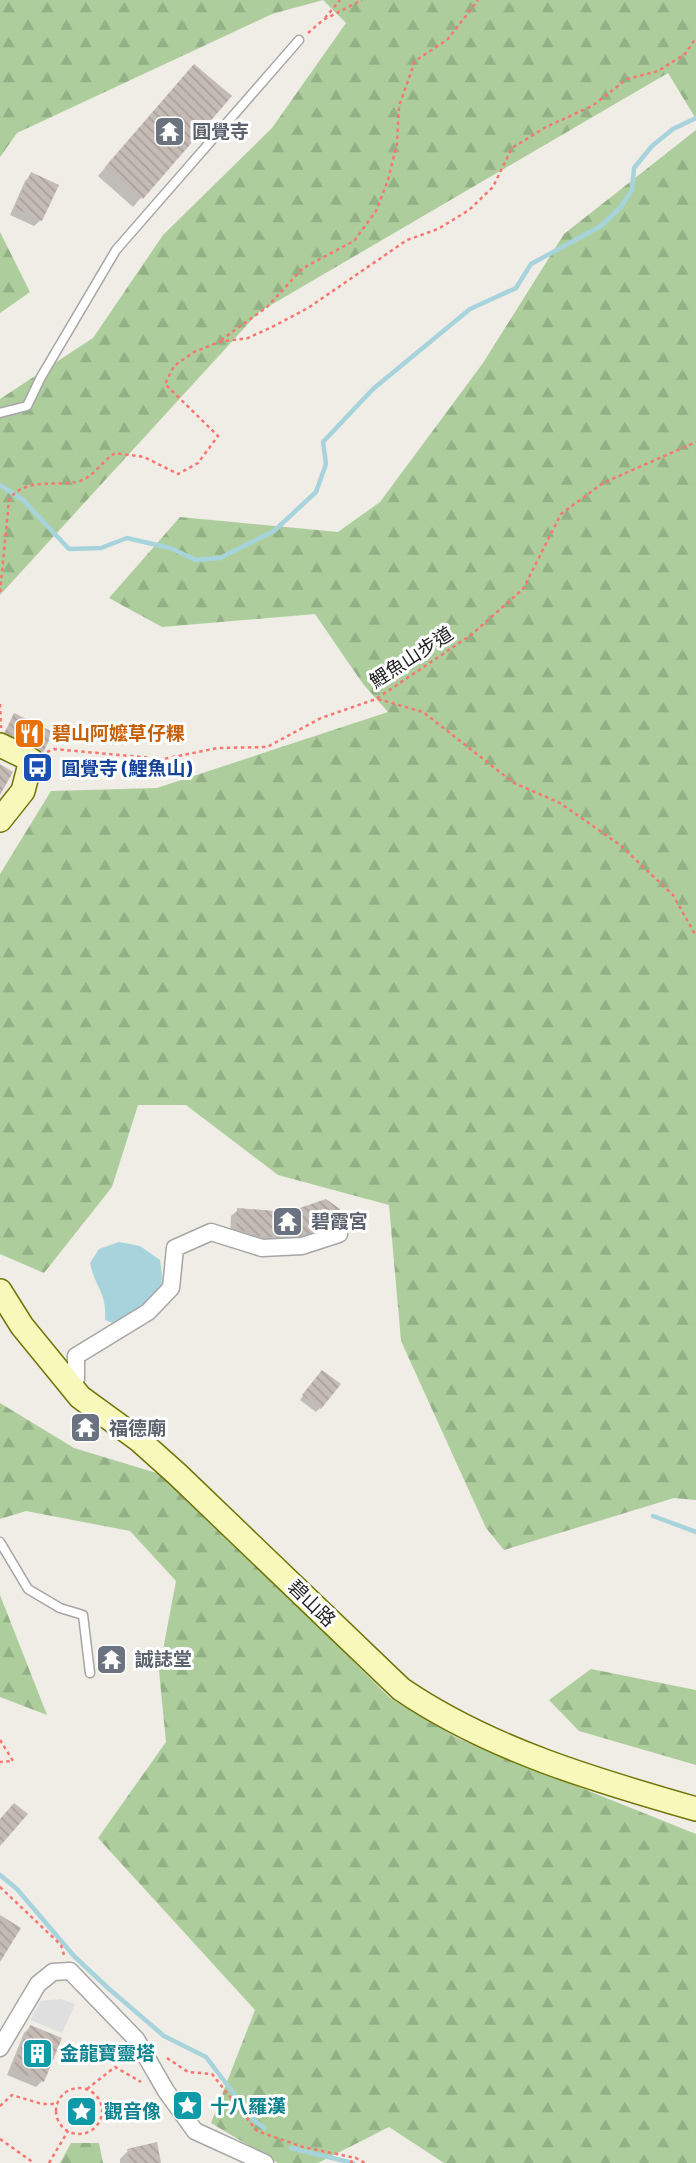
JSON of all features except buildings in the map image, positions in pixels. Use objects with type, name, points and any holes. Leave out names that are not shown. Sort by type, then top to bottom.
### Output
[{"type":"street","points":[[0,745],[31,760],[23,791],[0,820]]},
{"type":"street","points":[[71,1387],[76,1379],[76,1356],[148,1312],[171,1288],[175,1248],[211,1232],[262,1248],[302,1246],[339,1234]]},
{"type":"street","name":"碧山路","points":[[0,1291],[22,1326],[71,1387],[177,1474],[401,1689],[442,1717],[606,1783],[696,1809]]},
{"type":"street","points":[[0,2048],[38,1984],[53,1972],[70,1971],[136,2039],[162,2079],[166,2091],[195,2131],[265,2163]]},
{"type":"lane","points":[[0,413],[27,406],[59,344],[116,250],[299,40]]},
{"type":"lane","points":[[0,1542],[28,1589],[60,1608],[83,1615],[90,1673]]},
{"type":"path","points":[[299,40],[323,20],[340,0]]},
{"type":"path","points":[[323,20],[362,0]]},
{"type":"path","points":[[219,342],[267,307],[303,268],[355,241],[376,211],[387,180],[397,144],[399,106],[415,61],[448,39],[478,0]]},
{"type":"path","points":[[0,592],[9,500],[15,491],[40,484],[77,482],[90,477],[102,461],[115,453],[144,457],[178,474],[198,463],[218,436],[165,384],[174,366],[194,352],[219,342],[248,338],[274,326],[308,308],[407,240],[438,229],[469,210],[493,187],[512,148],[546,127],[592,106],[627,79],[658,71],[685,54],[696,38]]},
{"type":"path","name":"鯉魚山步道","points":[[31,760],[54,749],[163,759],[218,748],[267,747],[321,718],[376,699],[471,635],[523,589],[561,514],[603,483],[696,442]]},
{"type":"path","points":[[376,699],[423,712],[514,783],[560,803],[620,845],[673,895],[696,936]]},
{"type":"path","points":[[0,704],[3,712],[0,736]]},
{"type":"path","points":[[0,1740],[13,1761],[0,1762]]},
{"type":"path","points":[[0,1887],[61,1945],[70,1971]]},
{"type":"path","points":[[136,2039],[188,2072],[212,2074],[257,2131],[303,2147],[356,2158],[366,2163]]},
{"type":"path","points":[[86,2089],[100,2101],[102,2116],[99,2123],[87,2133],[68,2131],[57,2116],[58,2104],[69,2091],[86,2089],[115,2067],[140,2082],[162,2079]]},
{"type":"path","points":[[0,2106],[12,2095],[42,2104],[58,2104]]},
{"type":"path","points":[[49,2163],[68,2131]]},
{"type":"path","points":[[0,2139],[34,2163]]},
{"type":"path","points":[[350,2163],[356,2158]]},
{"type":"green space","points":[[0,0],[323,0],[272,14],[17,133],[0,157]]},
{"type":"green space","points":[[323,0],[696,0],[696,119],[668,73],[259,312],[0,595],[0,399],[93,338],[163,235],[272,128],[346,23]]},
{"type":"green space","points":[[696,130],[696,1500],[674,1498],[504,1550],[486,1528],[401,1341],[389,1205],[278,1175],[186,1105],[138,1105],[112,1187],[44,1273],[0,1254],[0,874],[51,791],[157,788],[388,712],[363,684],[315,614],[162,627],[109,598],[180,517],[338,532],[380,502],[483,363],[564,234]]},
{"type":"green space","points":[[0,232],[30,292],[0,313]]},
{"type":"green space","points":[[0,1403],[74,1448],[173,1478],[390,1698],[459,1739],[696,1834],[696,2163],[444,2163],[389,2127],[318,2163],[278,2163],[211,2123],[255,2010],[98,1838],[166,1742],[159,1671],[176,1581],[130,1531],[26,1511],[0,1519]]},
{"type":"green space","points":[[0,1595],[47,1715],[0,1697]]},
{"type":"green space","points":[[591,1669],[696,1690],[696,1765],[579,1731],[549,1700]]},
{"type":"green space","points":[[71,2143],[99,2143],[103,2163],[60,2163]]},
{"type":"shaded area","points":[[61,1999],[75,2004],[62,2033],[30,2020],[41,2001]]},
{"type":"water","points":[[119,1242],[140,1246],[160,1260],[162,1274],[162,1285],[156,1301],[123,1327],[105,1320],[104,1302],[90,1263],[99,1249]]},
{"type":"waterway","points":[[0,485],[23,500],[69,549],[101,548],[127,538],[170,548],[196,560],[220,558],[274,531],[316,492],[326,464],[323,442],[373,389],[470,309],[516,288],[531,264],[601,226],[620,208],[632,190],[634,168],[652,146],[673,129],[696,118]]},
{"type":"waterway","points":[[653,1516],[696,1532]]},
{"type":"waterway","points":[[0,1875],[17,1889],[74,1956],[108,1988],[164,2036],[206,2057],[254,2120],[264,2128]]},
{"type":"waterway","points":[[291,2148],[353,2163]]},
{"type":"place","name":"圓覺寺","points":[[169,131]]},
{"type":"place","name":"碧山阿嬤草仔粿","points":[[29,733]]},
{"type":"place","name":"圓覺寺 (鯉魚山)","points":[[38,768]]},
{"type":"place","name":"碧霞宮","points":[[288,1221]]},
{"type":"place","name":"福德廟","points":[[86,1428]]},
{"type":"place","name":"誠誌堂","points":[[112,1659]]},
{"type":"place","name":"金龍寶靈塔","points":[[37,2053]]},
{"type":"place","name":"十八羅漢","points":[[187,2106]]},
{"type":"place","name":"觀音像","points":[[81,2111]]}]
